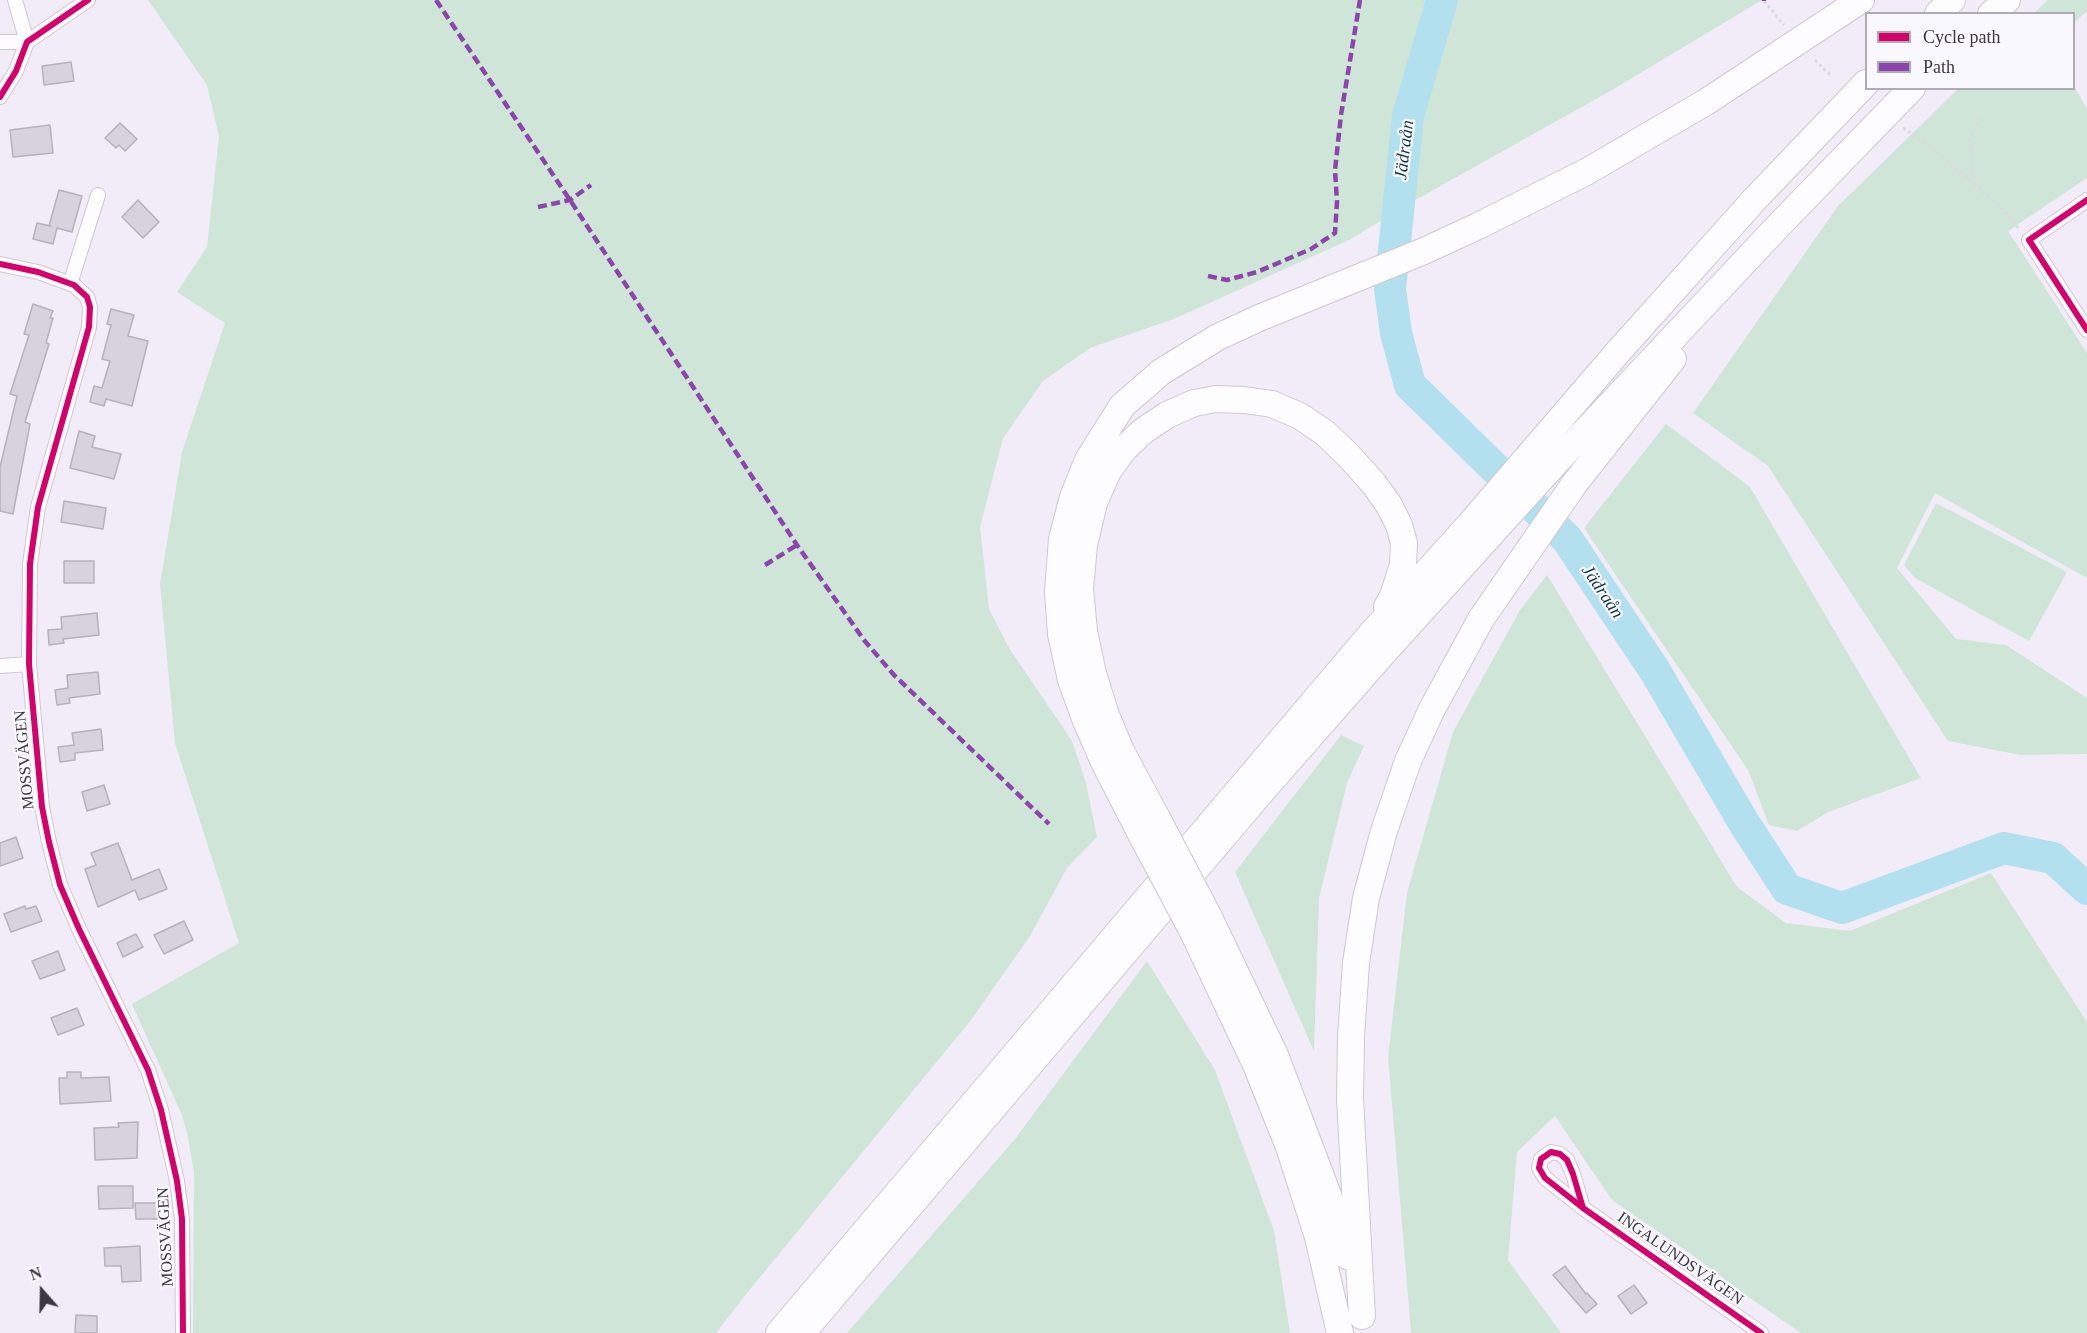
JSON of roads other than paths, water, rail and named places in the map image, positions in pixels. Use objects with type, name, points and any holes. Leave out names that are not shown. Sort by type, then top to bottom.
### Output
[{"type":"highway","points":[[1151,829],[1104,762],[1086,721],[1071,680],[1061,634],[1058,592],[1062,539],[1073,497],[1088,460],[1122,406],[1184,356],[1218,337],[1424,251],[1576,177],[1706,102],[1861,0]]},
{"type":"highway","points":[[1940,12],[1952,0]]},
{"type":"highway","points":[[1993,12],[2007,0]]},
{"type":"highway","points":[[1551,449],[1618,352],[1755,199],[1865,84]]},
{"type":"highway","points":[[802,1333],[1551,449],[1781,223],[1910,90]]},
{"type":"highway","points":[[1364,1325],[1350,1099],[1350,1037],[1356,963],[1366,898],[1384,831],[1408,761],[1456,663],[1481,619],[1509,578],[1575,483],[1781,223]]},
{"type":"highway","points":[[1364,1325],[1336,1216],[1275,1055],[1201,924],[1151,829],[1093,674],[1084,631],[1080,589],[1084,545],[1094,503],[1108,471],[1124,449],[1143,430],[1167,415],[1194,404],[1216,399],[1244,400],[1272,404],[1300,416],[1324,433],[1348,455],[1389,504],[1399,525],[1404,543],[1403,565],[1393,596],[1371,634]]},
{"type":"highway","points":[[779,1333],[1371,634],[1476,535]]},
{"type":"highway","points":[[1201,924],[1289,1148],[1318,1237],[1340,1333]]},
{"type":"street","points":[[0,97],[16,71],[27,42],[15,0]]},
{"type":"street","points":[[0,42],[27,42],[80,8],[88,0]]},
{"type":"street","points":[[70,284],[98,195]]},
{"type":"street","points":[[2087,201],[2029,240],[2087,330]]},
{"type":"street","name":"MOSSVÄGEN","points":[[0,264],[38,272],[81,290],[87,297],[91,316],[76,377],[38,507],[30,564],[29,664],[42,807],[60,885],[148,1070],[172,1151],[182,1219],[183,1333]]},
{"type":"street","points":[[0,666],[29,664]]},
{"type":"street","name":"INGALUNDSVÄGEN","points":[[1583,1208],[1761,1333]]},
{"type":"waterway","name":"Jädraån","points":[[1442,0],[1408,116],[1390,289],[1396,333],[1410,385],[1567,539],[1655,671],[1744,823],[1787,889],[1842,908],[2004,848],[2053,858],[2087,889]]}]
